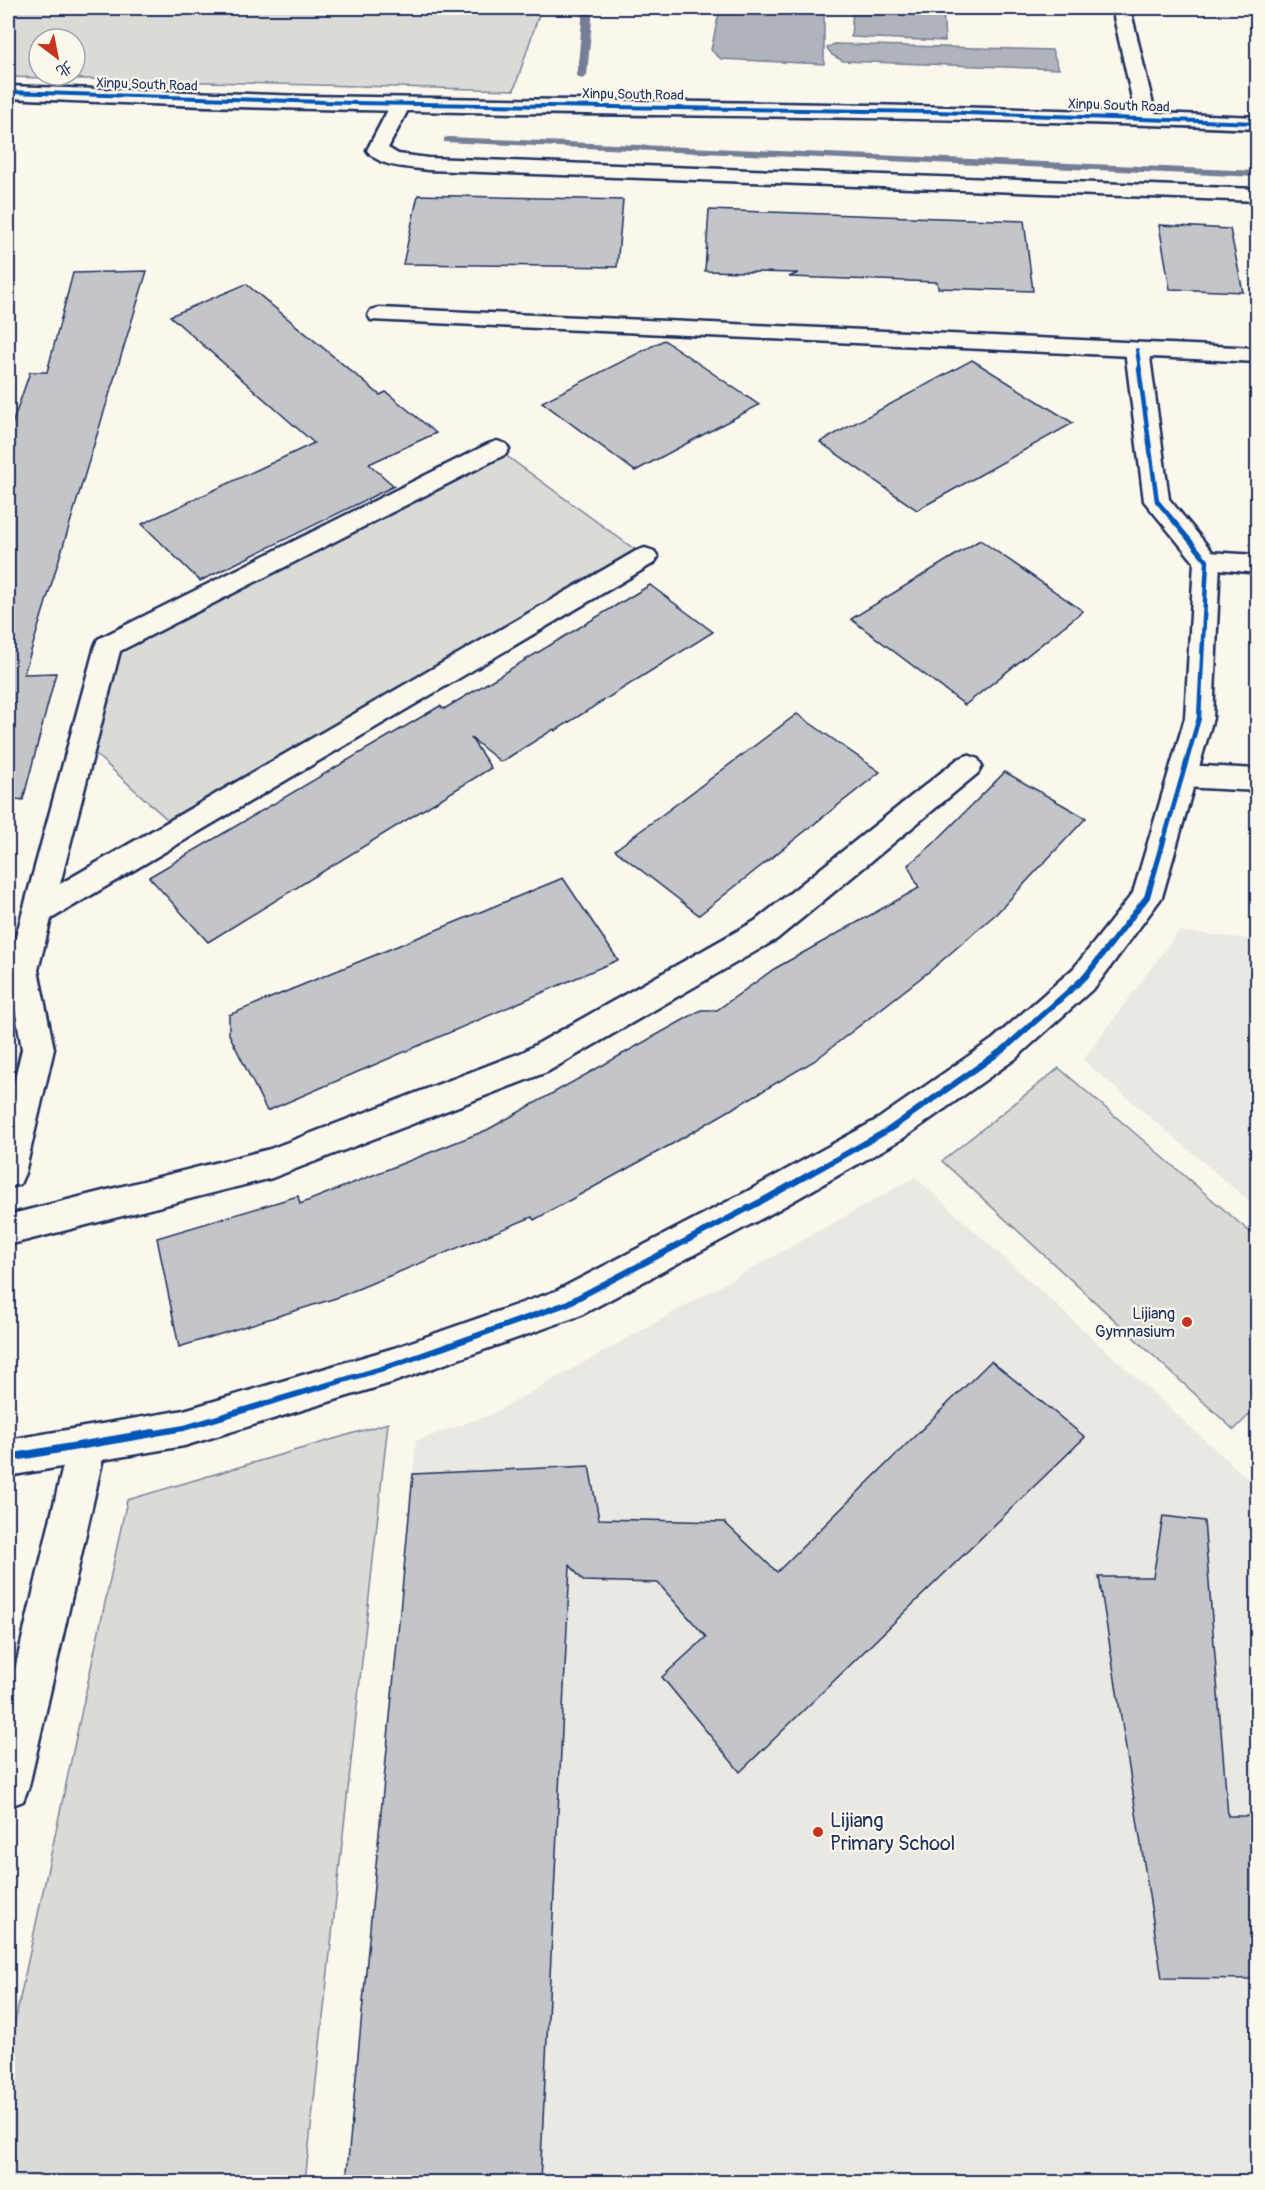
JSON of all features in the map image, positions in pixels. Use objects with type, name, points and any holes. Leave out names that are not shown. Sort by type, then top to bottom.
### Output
[{"type":"street","points":[[1121,8],[1146,117]]},
{"type":"street","name":"Xinpu South Road","points":[[8,92],[401,104],[603,105],[1146,117],[1257,123]]},
{"type":"street","points":[[401,104],[377,150],[393,159],[428,164],[1257,195]]},
{"type":"street","points":[[379,315],[1257,355]]},
{"type":"street","points":[[8,1458],[184,1428],[394,1365],[566,1304],[760,1202],[890,1129],[1004,1049],[1085,977],[1147,897],[1199,718],[1207,561],[1157,501],[1137,350]]},
{"type":"street","points":[[8,1173],[38,1049],[21,970],[108,646],[497,449]]},
{"type":"street","points":[[36,914],[645,557]]},
{"type":"street","points":[[1207,561],[1257,564]]},
{"type":"street","points":[[8,1230],[272,1163],[535,1062],[766,930],[968,766]]},
{"type":"street","points":[[1183,776],[1257,780]]},
{"type":"street","points":[[8,1786],[87,1445]]},
{"type":"shaded area","points":[[8,8],[541,8],[514,90],[87,79],[87,27],[27,27],[27,77],[8,77]]},
{"type":"shaded area","points":[[720,8],[824,8],[824,64],[721,59],[711,50]]},
{"type":"shaded area","points":[[853,8],[943,8],[945,41],[851,37]]},
{"type":"shaded area","points":[[834,44],[1052,50],[1059,69],[843,61],[832,55],[827,48]]},
{"type":"shaded area","points":[[497,449],[645,557],[179,830],[82,742],[108,646]]},
{"type":"shaded area","points":[[1179,931],[1257,940],[1257,1208],[1083,1060]]},
{"type":"shaded area","name":"Lijiang Gymnasium","points":[[1059,1068],[1257,1238],[1257,1407],[1234,1430],[942,1161]]},
{"type":"shaded area","name":"Lijiang Primary School","points":[[915,1177],[1250,1481],[1257,1474],[1257,2182],[346,2182],[416,1441],[492,1414]]},
{"type":"shaded area","points":[[388,1423],[305,2182],[8,2182],[8,2054],[127,1500]]},
{"type":"building","points":[[418,195],[623,200],[617,267],[403,264]]},
{"type":"building","points":[[709,210],[1024,221],[1033,291],[938,288],[937,282],[789,277],[798,273],[705,271]]},
{"type":"building","points":[[1159,225],[1230,229],[1243,292],[1170,289]]},
{"type":"building","points":[[147,271],[24,674],[56,673],[23,800],[8,798],[8,436],[30,372],[47,372],[73,273]]},
{"type":"building","points":[[246,284],[380,395],[386,392],[436,433],[369,464],[394,486],[200,581],[142,524],[314,443],[170,316]]},
{"type":"building","points":[[664,340],[759,405],[635,471],[542,402]]},
{"type":"building","points":[[972,360],[1073,423],[917,510],[820,442]]},
{"type":"building","points":[[980,540],[1083,611],[965,705],[851,619]]},
{"type":"building","points":[[650,585],[713,632],[555,731],[554,729],[501,762],[471,738],[491,768],[208,942],[149,877],[440,706],[444,709]]},
{"type":"building","points":[[797,714],[880,772],[699,915],[615,850]]},
{"type":"building","points":[[1005,772],[1086,818],[997,913],[931,970],[814,1061],[672,1144],[534,1220],[532,1217],[336,1298],[179,1347],[157,1238],[298,1196],[300,1204],[487,1130],[701,1010],[717,1010],[774,969],[919,888],[908,865],[932,845]]},
{"type":"building","points":[[563,878],[618,960],[267,1111],[229,1034],[229,1015]]},
{"type":"building","points":[[991,1361],[1085,1437],[740,1772],[662,1677],[706,1637],[658,1583],[583,1581],[570,1565],[540,2182],[346,2182],[413,1474],[589,1466],[599,1519],[724,1522],[777,1572]]},
{"type":"building","points":[[1163,1516],[1204,1521],[1228,1816],[1257,1816],[1257,1979],[1162,1978],[1099,1577],[1153,1577]]},
{"type":"waterway","points":[[582,76],[588,8]]},
{"type":"waterway","points":[[448,140],[1258,174]]},
{"type":"cycle path","points":[[8,92],[255,101],[937,112],[1258,123]]},
{"type":"cycle path","points":[[8,1458],[184,1428],[394,1365],[566,1304],[760,1202],[890,1129],[1004,1049],[1085,977],[1147,897],[1199,718],[1207,561],[1157,501],[1137,350]]},
{"type":"place","name":"Lijiang Gymnasium","points":[[1187,1322]]},
{"type":"place","name":"Lijiang Primary School","points":[[818,1832]]}]
